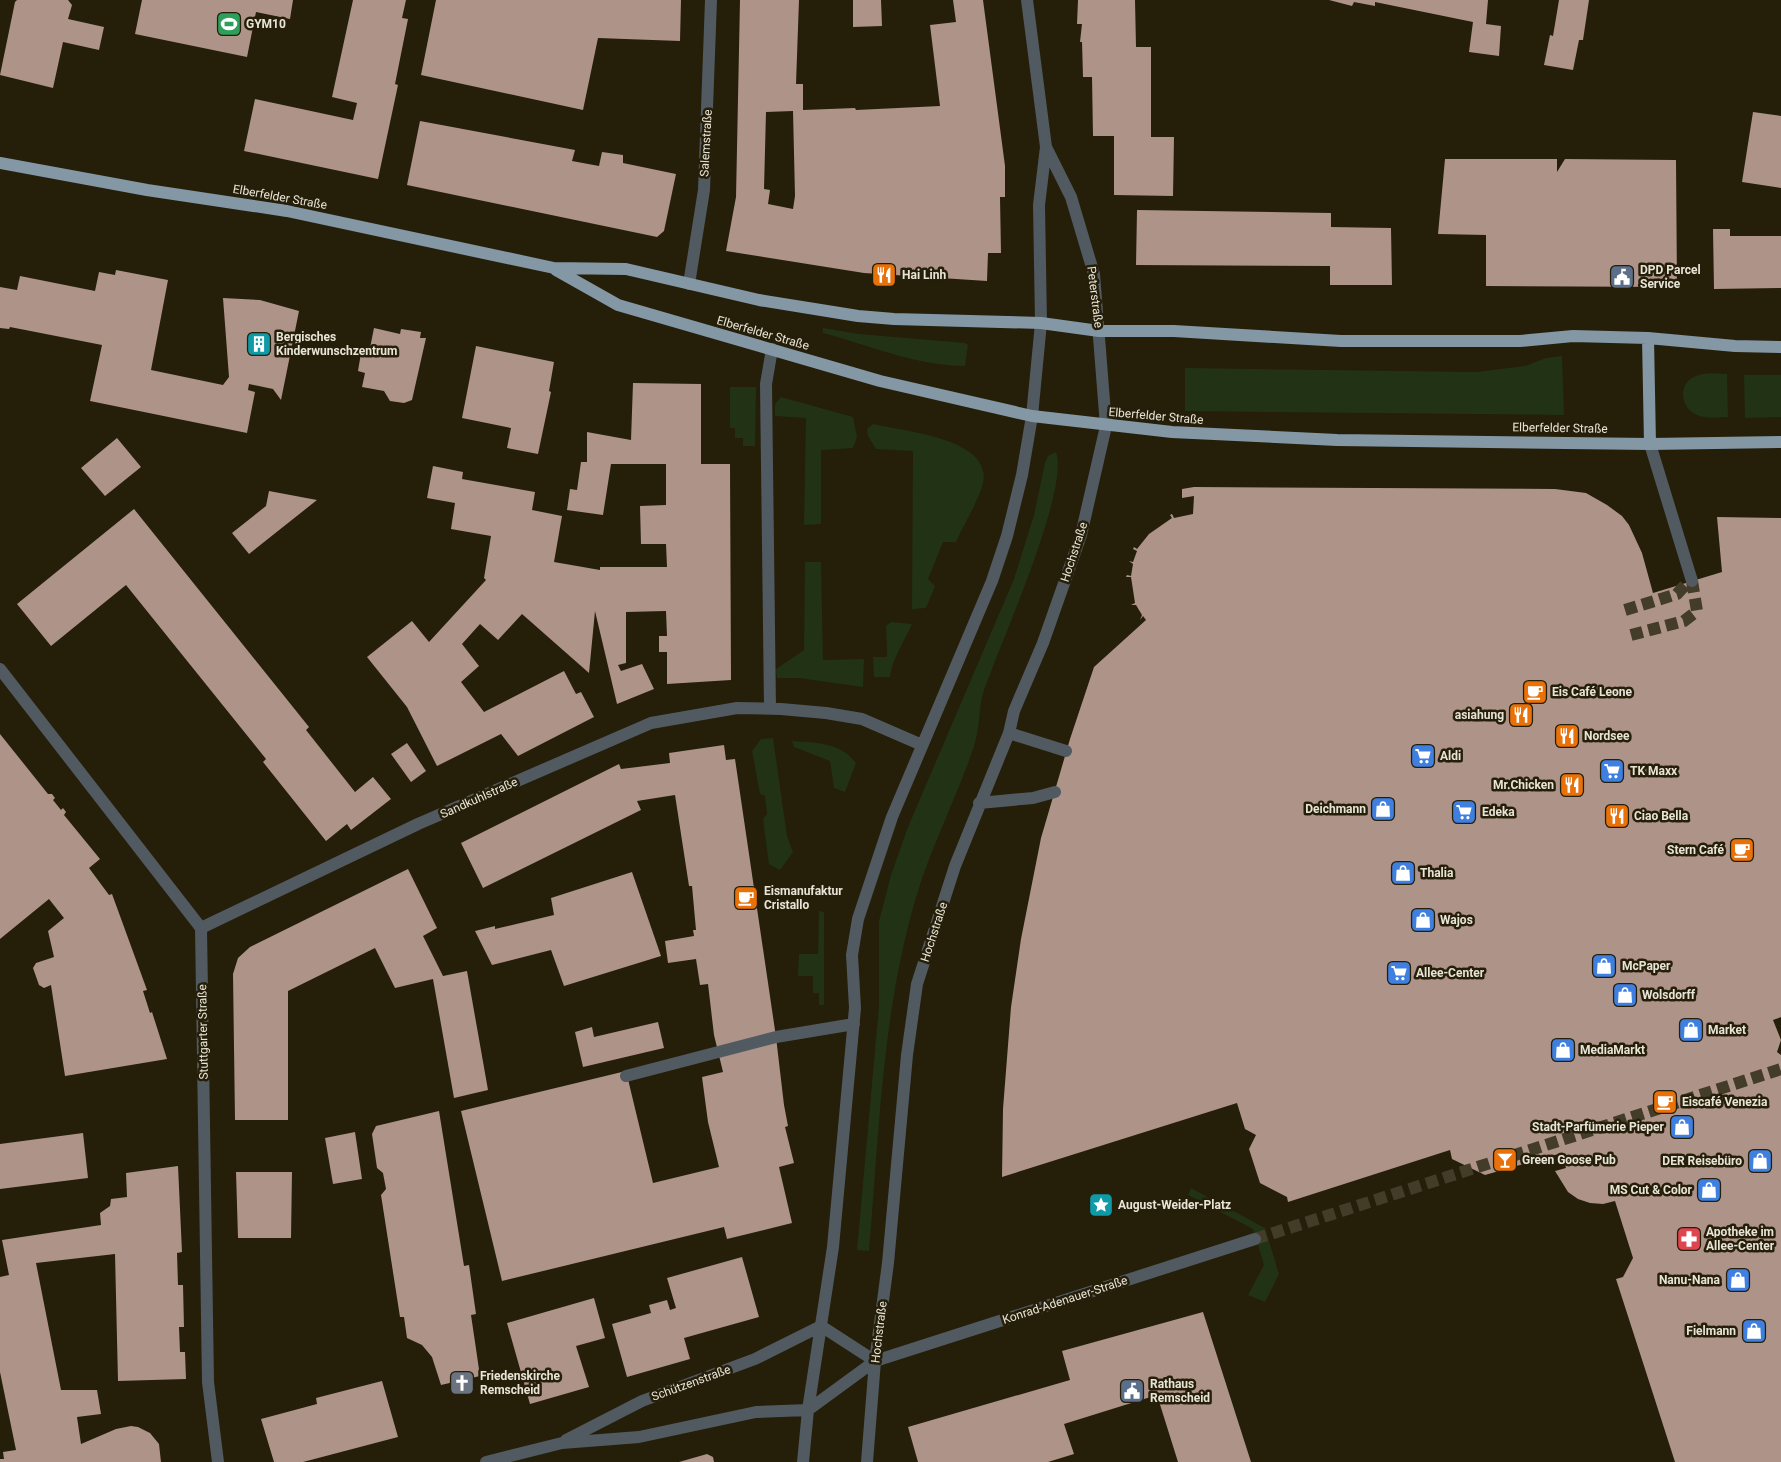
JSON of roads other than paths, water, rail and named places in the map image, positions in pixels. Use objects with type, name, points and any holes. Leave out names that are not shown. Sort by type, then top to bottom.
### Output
[{"type":"main road","name":"Elberfelder Straße","points":[[0,163],[148,190],[287,211],[554,268],[626,269],[759,300],[858,316],[894,319],[1041,323],[1099,331],[1174,331],[1341,341],[1520,341],[1573,336],[1648,338],[1735,346],[1781,347]]},
{"type":"main road","name":"Elberfelder Straße","points":[[554,268],[618,305],[880,381],[1032,416],[1106,426],[1172,432],[1337,440],[1650,444],[1781,442]]},
{"type":"main road","points":[[1648,338],[1650,444]]},
{"type":"street","name":"Salemstraße","points":[[690,284],[704,190],[712,0]]},
{"type":"street","name":"Peterstraße","points":[[1027,0],[1046,148],[1040,205],[1041,323]]},
{"type":"street","name":"Peterstraße","points":[[1046,148],[1071,197],[1094,274],[1106,426]]},
{"type":"street","points":[[803,1462],[808,1410],[833,1247],[854,1024],[852,955],[858,919],[892,817],[992,581],[1007,536],[1022,475],[1032,416],[1041,323]]},
{"type":"street","points":[[772,349],[766,384],[770,708],[826,713],[862,719],[922,745]]},
{"type":"street","name":"Hochstraße","points":[[867,1462],[875,1361],[888,1263],[907,1055],[917,984],[955,866],[1009,733],[1014,711],[1043,643],[1081,535],[1106,426]]},
{"type":"street","points":[[1650,444],[1689,581]]},
{"type":"street","points":[[0,669],[201,928]]},
{"type":"street","name":"Sandkuhlstraße","points":[[201,928],[418,824],[651,723],[737,708],[770,708]]},
{"type":"street","points":[[1009,733],[1066,751]]},
{"type":"street","points":[[979,803],[1033,798],[1055,792]]},
{"type":"street","name":"Stuttgarter Straße","points":[[201,928],[208,1382],[218,1462]]},
{"type":"street","points":[[626,1076],[776,1037],[854,1024]]},
{"type":"street","name":"Konrad-Adenauer-Straße","points":[[808,1410],[875,1361],[1255,1238]]},
{"type":"street","points":[[821,1326],[875,1361]]},
{"type":"street","name":"Schützenstraße","points":[[562,1443],[642,1401],[755,1359],[821,1326]]},
{"type":"street","name":"Schützenstraße","points":[[486,1462],[562,1443],[639,1437],[756,1412],[808,1410]]},
{"type":"tunnel","points":[[1631,635],[1684,621],[1697,611],[1692,581]]},
{"type":"tunnel","points":[[1625,610],[1677,594],[1686,584]]},
{"type":"tunnel","points":[[1255,1239],[1781,1069]]},
{"type":"place","name":"GYM10","points":[[229,24]]},
{"type":"place","name":"Hai Linh","points":[[884,275]]},
{"type":"place","name":"DPD Parcel Service","points":[[1622,277]]},
{"type":"place","name":"Bergisches Kinderwunschzentrum","points":[[259,344]]},
{"type":"place","name":"Eis Café Leone","points":[[1535,692]]},
{"type":"place","name":"asiahung","points":[[1521,715]]},
{"type":"place","name":"Nordsee","points":[[1567,736]]},
{"type":"place","name":"Aldi","points":[[1423,756]]},
{"type":"place","name":"TK Maxx","points":[[1612,771]]},
{"type":"place","name":"Mr.Chicken","points":[[1572,785]]},
{"type":"place","name":"Deichmann","points":[[1383,809]]},
{"type":"place","name":"Edeka","points":[[1464,812]]},
{"type":"place","name":"Ciao Bella","points":[[1617,816]]},
{"type":"place","name":"Stern Café","points":[[1742,850]]},
{"type":"place","name":"Thalia","points":[[1403,873]]},
{"type":"place","name":"Eismanufaktur Cristallo","points":[[746,898]]},
{"type":"place","name":"Wajos","points":[[1423,920]]},
{"type":"place","name":"McPaper","points":[[1604,966]]},
{"type":"place","name":"Allee-Center","points":[[1399,973]]},
{"type":"place","name":"Wolsdorff","points":[[1625,995]]},
{"type":"place","name":"Market","points":[[1691,1030]]},
{"type":"place","name":"MediaMarkt","points":[[1563,1050]]},
{"type":"place","name":"Eiscafé Venezia","points":[[1665,1102]]},
{"type":"place","name":"Stadt-Parfümerie Pieper","points":[[1682,1127]]},
{"type":"place","name":"Green Goose Pub","points":[[1505,1160]]},
{"type":"place","name":"DER Reisebüro","points":[[1760,1161]]},
{"type":"place","name":"MS Cut & Color","points":[[1709,1190]]},
{"type":"place","name":"August-Weider-Platz","points":[[1101,1205]]},
{"type":"place","name":"Apotheke im Allee-Center","points":[[1689,1239]]},
{"type":"place","name":"Nanu-Nana","points":[[1738,1280]]},
{"type":"place","name":"Fielmann","points":[[1754,1331]]},
{"type":"place","name":"Friedenskirche Remscheid","points":[[462,1383]]},
{"type":"place","name":"Rathaus Remscheid","points":[[1132,1391]]}]
